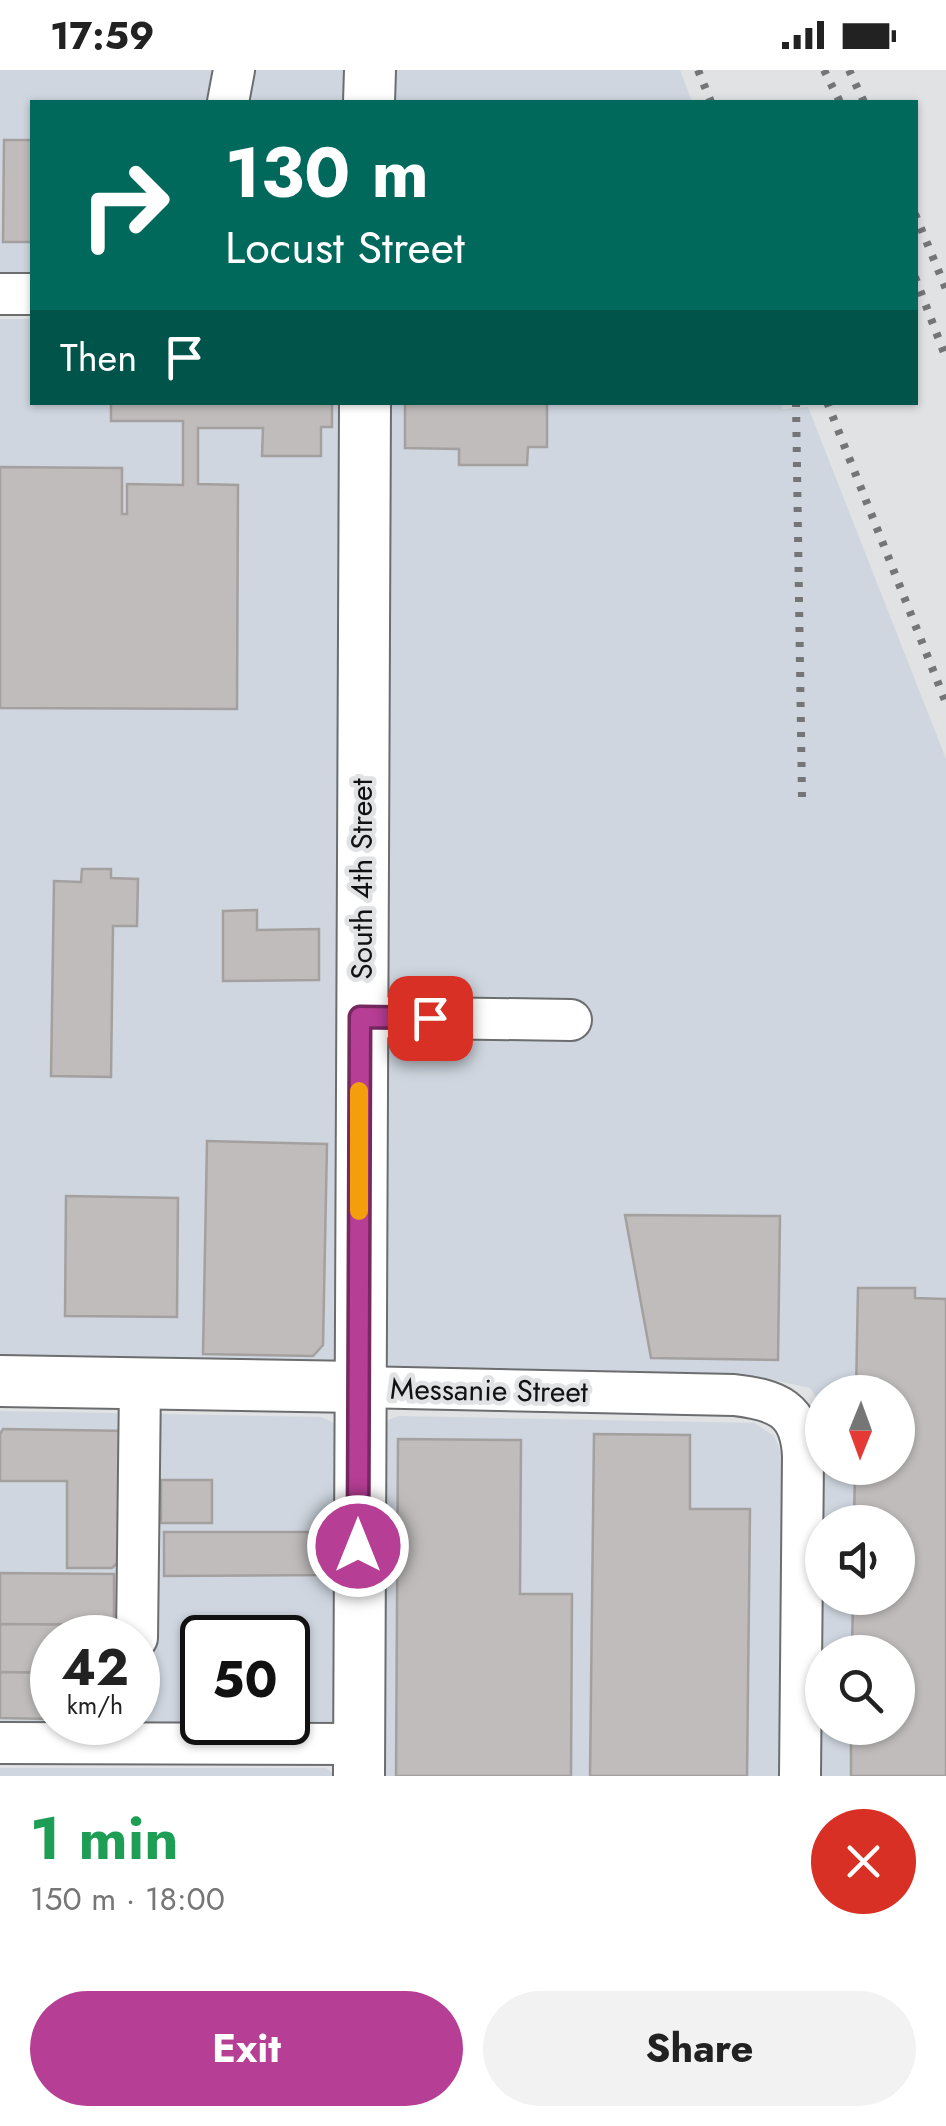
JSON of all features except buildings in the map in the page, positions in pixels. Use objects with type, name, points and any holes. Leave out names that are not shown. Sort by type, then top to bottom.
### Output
[{"type":"main road","points":[[370,70],[370,100]]},
{"type":"main road","name":"South 4th Street","points":[[359,1760],[365,405]]},
{"type":"main road","name":"Messanie Street","points":[[0,1381],[358,1387]]},
{"type":"street","points":[[228,100],[234,70]]},
{"type":"street","points":[[0,294],[30,294]]},
{"type":"street","points":[[360,1017],[571,1020]]},
{"type":"street","points":[[137,1615],[140,1384]]},
{"type":"street","name":"Messanie Street","points":[[358,1387],[734,1395],[772,1402],[792,1416],[799,1428],[803,1456],[800,1776]]},
{"type":"street","points":[[0,1743],[359,1760]]},
{"type":"shaded area","points":[[0,70],[353,70],[352,100],[30,100],[30,279],[0,278]]},
{"type":"shaded area","points":[[394,70],[680,70],[691,100],[394,100]]},
{"type":"shaded area","points":[[0,319],[30,319],[30,405],[347,405],[337,1359],[331,1369],[0,1366]]},
{"type":"shaded area","points":[[391,405],[808,407],[946,759],[946,1776],[816,1776],[817,1745],[915,1745],[915,1635],[819,1635],[819,1615],[915,1615],[915,1505],[821,1505],[822,1485],[915,1485],[915,1375],[805,1375],[805,1387],[760,1377],[398,1377],[388,1368],[383,1352]]},
{"type":"shaded area","points":[[0,1411],[321,1417],[336,1424],[337,1724],[310,1724],[310,1615],[180,1615],[180,1727],[160,1727],[160,1615],[30,1615],[30,1729],[0,1730]]},
{"type":"shaded area","points":[[399,1416],[754,1423],[774,1436],[782,1455],[784,1480],[778,1776],[379,1776],[383,1430],[388,1420]]},
{"type":"shaded area","points":[[0,1768],[326,1768],[336,1776],[0,1776]]},
{"type":"railway","points":[[698,70],[710,100]]},
{"type":"railway","points":[[824,70],[839,100]]},
{"type":"railway","points":[[849,70],[863,100]]},
{"type":"railway","points":[[918,221],[946,289]]},
{"type":"railway","points":[[918,285],[946,358]]},
{"type":"railway","points":[[796,405],[802,797]]},
{"type":"railway","points":[[828,405],[946,703]]},
{"type":"slow traffic","points":[[359,1091],[359,1211]]},
{"type":"route","points":[[358,1546],[360,1017],[430,1018]]}]
